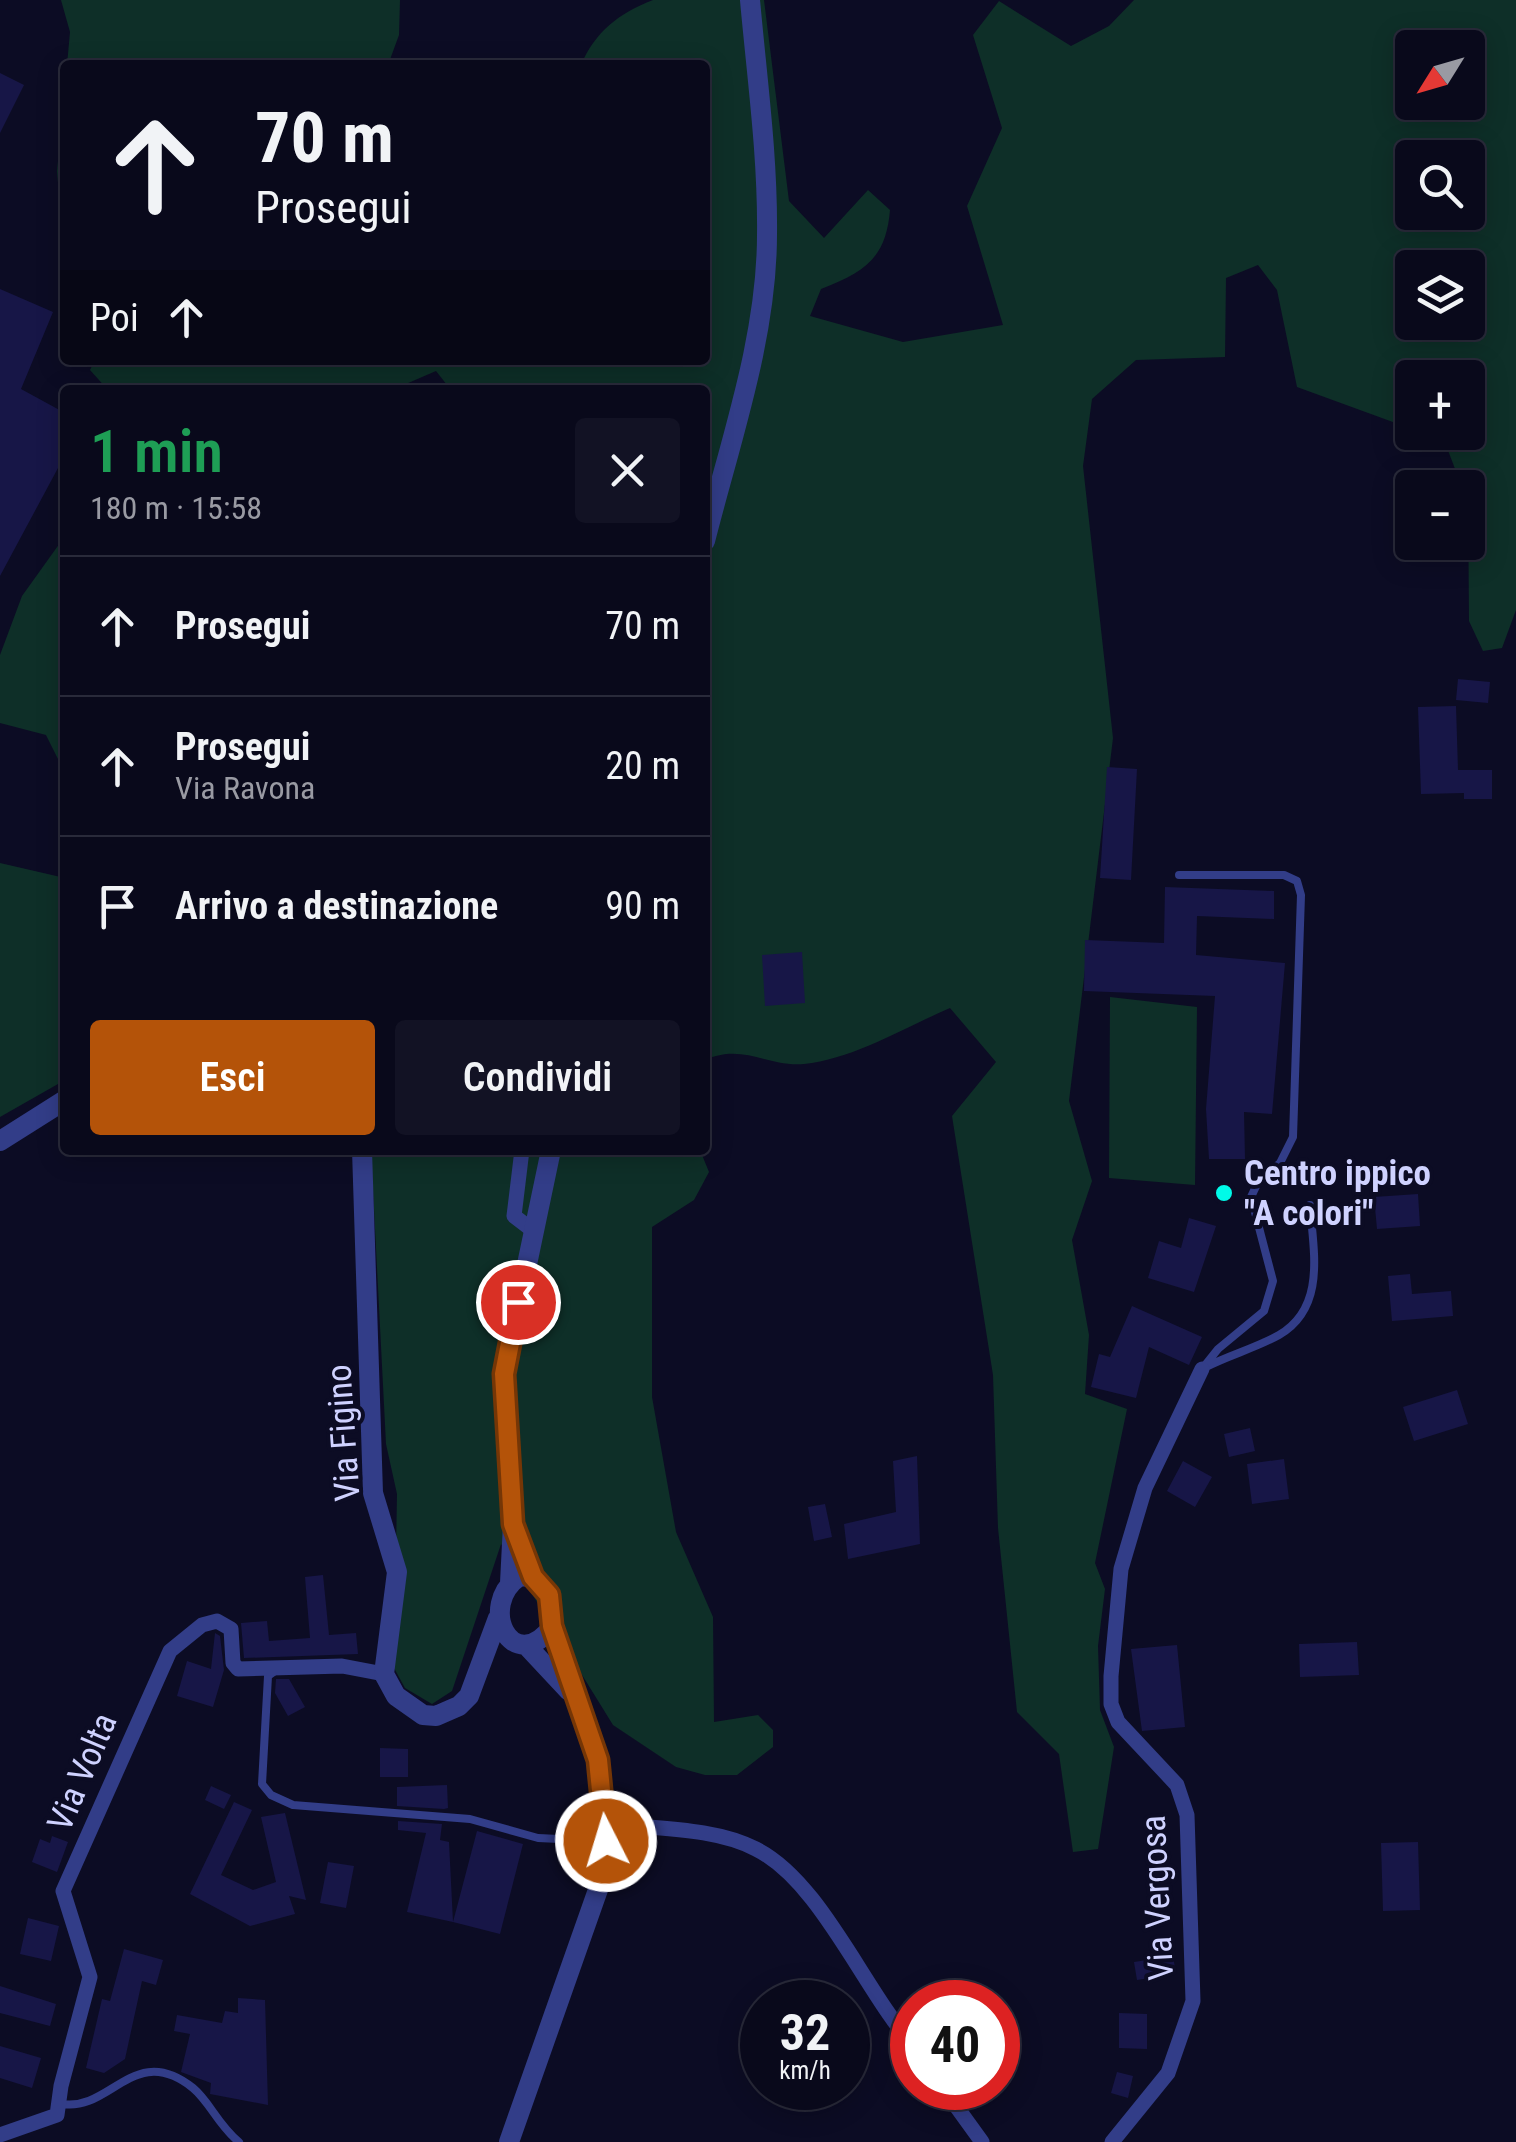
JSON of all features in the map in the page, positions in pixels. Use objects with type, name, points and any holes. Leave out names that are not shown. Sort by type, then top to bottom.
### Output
[{"type":"street","points":[[710,521],[749,366],[768,236],[750,0]]},
{"type":"street","points":[[0,1142],[60,1103]]},
{"type":"street","name":"Via Figino","points":[[362,1155],[373,1493],[397,1572],[384,1674]]},
{"type":"street","points":[[521,1155],[514,1216],[531,1229]]},
{"type":"street","points":[[510,1583],[513,1524],[504,1374],[531,1229],[550,1155]]},
{"type":"street","name":"Via Vergosa","points":[[1112,2142],[1168,2073],[1193,2001],[1187,1815],[1178,1785],[1118,1722],[1111,1704],[1110,1676],[1121,1569],[1145,1488],[1202,1369]]},
{"type":"street","points":[[509,2142],[594,1911],[606,1867],[598,1760],[552,1626],[549,1595],[533,1577],[513,1524]]},
{"type":"street","points":[[384,1674],[396,1696],[410,1708],[436,1716],[469,1696],[486,1655],[501,1598],[520,1576],[533,1577]]},
{"type":"street","points":[[498,1618],[574,1697]]},
{"type":"street","name":"Via Volta","points":[[62,2104],[61,2086],[90,1976],[63,1890],[161,1662],[202,1625],[217,1621],[231,1629],[233,1664],[238,1669],[342,1666],[384,1674]]},
{"type":"street","points":[[486,1655],[534,1644],[552,1626]]},
{"type":"street","points":[[606,1832],[734,1840],[782,1865],[804,1888],[890,2016]]},
{"type":"street","points":[[0,2134],[57,2114],[62,2104]]},
{"type":"street","points":[[959,2110],[982,2142]]},
{"type":"lane","points":[[1180,874],[1284,875],[1298,882],[1301,895],[1293,1136],[1280,1162],[1258,1182],[1251,1197],[1273,1282],[1264,1311],[1218,1349],[1202,1369]]},
{"type":"lane","points":[[1202,1369],[1281,1334],[1307,1306],[1316,1281],[1310,1205]]},
{"type":"lane","points":[[283,1666],[268,1676],[262,1784],[270,1795],[292,1805],[470,1819],[538,1838],[606,1832]]},
{"type":"lane","points":[[62,2104],[78,2104],[130,2076],[163,2072],[191,2086],[218,2125],[240,2142]]},
{"type":"green space","points":[[61,0],[400,0],[399,35],[390,60],[67,60],[70,32]]},
{"type":"green space","points":[[653,0],[764,0],[789,201],[824,238],[868,190],[890,210],[878,252],[861,269],[821,289],[810,316],[903,342],[1003,325],[967,206],[1002,128],[973,35],[999,1],[1071,46],[1109,26],[1134,0],[1516,0],[1516,610],[1502,648],[1483,651],[1469,621],[1469,560],[1485,560],[1485,470],[1455,470],[1448,450],[1485,450],[1485,360],[1395,360],[1395,423],[1297,387],[1277,290],[1258,265],[1226,278],[1225,357],[1136,360],[1092,399],[1083,466],[1113,738],[1069,1101],[1092,1181],[1072,1240],[1089,1335],[1085,1394],[1127,1409],[1095,1563],[1105,1589],[1098,1646],[1100,1710],[1114,1747],[1098,1849],[1073,1852],[1059,1754],[1017,1712],[998,1528],[993,1375],[952,1116],[996,1062],[950,1008],[860,1049],[823,1061],[791,1064],[731,1054],[710,1058],[710,385],[447,385],[436,371],[404,385],[104,385],[90,370],[92,365],[710,365],[710,60],[584,60],[601,33],[619,18]]},
{"type":"green space","points":[[60,140],[60,208],[57,171]]},
{"type":"green space","points":[[60,543],[60,763],[46,735],[0,723],[0,655],[22,596]]},
{"type":"green space","points":[[0,863],[60,877],[60,1083],[0,1117]]},
{"type":"green space","points":[[1110,997],[1197,1007],[1195,1185],[1109,1178]]},
{"type":"green space","points":[[371,1155],[702,1155],[709,1172],[694,1200],[652,1227],[652,1397],[676,1532],[713,1617],[714,1722],[758,1715],[773,1730],[773,1747],[737,1775],[705,1775],[676,1767],[613,1725],[501,1544],[452,1691],[432,1704],[405,1688],[394,1668],[397,1494],[386,1444]]},
{"type":"building","points":[[0,73],[24,85],[0,133]]},
{"type":"building","points":[[0,289],[53,312],[21,389],[60,410],[60,464],[0,576]]},
{"type":"building","points":[[1458,679],[1490,682],[1488,703],[1456,700]]},
{"type":"building","points":[[1456,706],[1458,770],[1492,770],[1492,799],[1464,799],[1464,793],[1421,794],[1418,707]]},
{"type":"building","points":[[1107,767],[1137,769],[1131,880],[1100,878]]},
{"type":"building","points":[[1165,887],[1274,891],[1274,919],[1197,916],[1196,955],[1285,963],[1272,1114],[1244,1112],[1245,1159],[1209,1159],[1206,1109],[1215,996],[1084,991],[1085,940],[1164,943]]},
{"type":"building","points":[[802,952],[805,1003],[765,1006],[762,955]]},
{"type":"building","points":[[1418,1194],[1420,1226],[1377,1229],[1374,1197]]},
{"type":"building","points":[[1189,1218],[1216,1226],[1194,1292],[1148,1278],[1159,1241],[1181,1248]]},
{"type":"building","points":[[1410,1274],[1412,1294],[1451,1291],[1453,1316],[1392,1321],[1388,1276]]},
{"type":"building","points":[[1132,1306],[1202,1337],[1189,1365],[1149,1347],[1136,1398],[1091,1387],[1099,1354],[1110,1357]]},
{"type":"building","points":[[1457,1390],[1468,1424],[1414,1441],[1403,1407]]},
{"type":"building","points":[[1250,1428],[1255,1451],[1229,1457],[1224,1434]]},
{"type":"building","points":[[917,1456],[920,1544],[848,1559],[844,1524],[896,1512],[893,1461]]},
{"type":"building","points":[[1284,1459],[1289,1499],[1252,1504],[1247,1464]]},
{"type":"building","points":[[1183,1461],[1212,1477],[1195,1507],[1167,1491]]},
{"type":"building","points":[[825,1504],[832,1537],[814,1541],[808,1507]]},
{"type":"building","points":[[323,1575],[329,1635],[356,1633],[358,1654],[244,1658],[241,1623],[267,1621],[269,1641],[310,1638],[305,1577]]},
{"type":"building","points":[[215,1633],[220,1636],[224,1670],[213,1707],[177,1696],[187,1661],[211,1669]]},
{"type":"building","points":[[1357,1642],[1359,1675],[1300,1677],[1299,1644]]},
{"type":"building","points":[[1177,1645],[1185,1727],[1142,1731],[1131,1649]]},
{"type":"building","points":[[276,1679],[289,1679],[305,1707],[288,1716],[275,1693]]},
{"type":"building","points":[[380,1748],[408,1749],[408,1777],[380,1777]]},
{"type":"building","points":[[447,1785],[448,1808],[397,1806],[397,1787]]},
{"type":"building","points":[[211,1786],[231,1795],[224,1809],[205,1800]]},
{"type":"building","points":[[234,1802],[252,1810],[221,1875],[253,1890],[276,1882],[261,1817],[285,1813],[306,1900],[289,1896],[295,1914],[250,1926],[190,1894]]},
{"type":"building","points":[[398,1821],[442,1824],[440,1840],[449,1842],[453,1922],[407,1912],[426,1833],[398,1830]]},
{"type":"building","points":[[477,1831],[523,1844],[500,1934],[453,1922]]},
{"type":"building","points":[[52,1836],[68,1842],[57,1872],[32,1862],[40,1839],[50,1843]]},
{"type":"building","points":[[1418,1842],[1420,1910],[1383,1911],[1381,1843]]},
{"type":"building","points":[[328,1862],[354,1866],[346,1908],[320,1903]]},
{"type":"building","points":[[28,1918],[59,1926],[51,1961],[20,1954]]},
{"type":"building","points":[[124,1949],[163,1960],[156,1985],[142,1981],[125,2059],[104,2073],[86,2068],[102,1999],[110,2001]]},
{"type":"building","points":[[1173,1956],[1176,1974],[1137,1980],[1134,1962]]},
{"type":"building","points":[[0,1986],[56,2004],[50,2026],[0,2013]]},
{"type":"building","points":[[238,1998],[265,2000],[268,2105],[210,2094],[211,2083],[181,2072],[190,2034],[174,2031],[177,2015],[222,2023],[225,2011],[238,2013]]},
{"type":"building","points":[[1119,2013],[1147,2014],[1147,2049],[1119,2048]]},
{"type":"building","points":[[0,2046],[41,2058],[32,2088],[0,2078]]},
{"type":"building","points":[[1117,2072],[1133,2076],[1128,2098],[1111,2093]]},
{"type":"place","name":"Centro ippico \"A colori\"","points":[[1224,1193]]},
{"type":"route","points":[[518,1302],[504,1374],[504,1426],[513,1524],[533,1577],[549,1595],[552,1626],[598,1760],[606,1841]]}]
